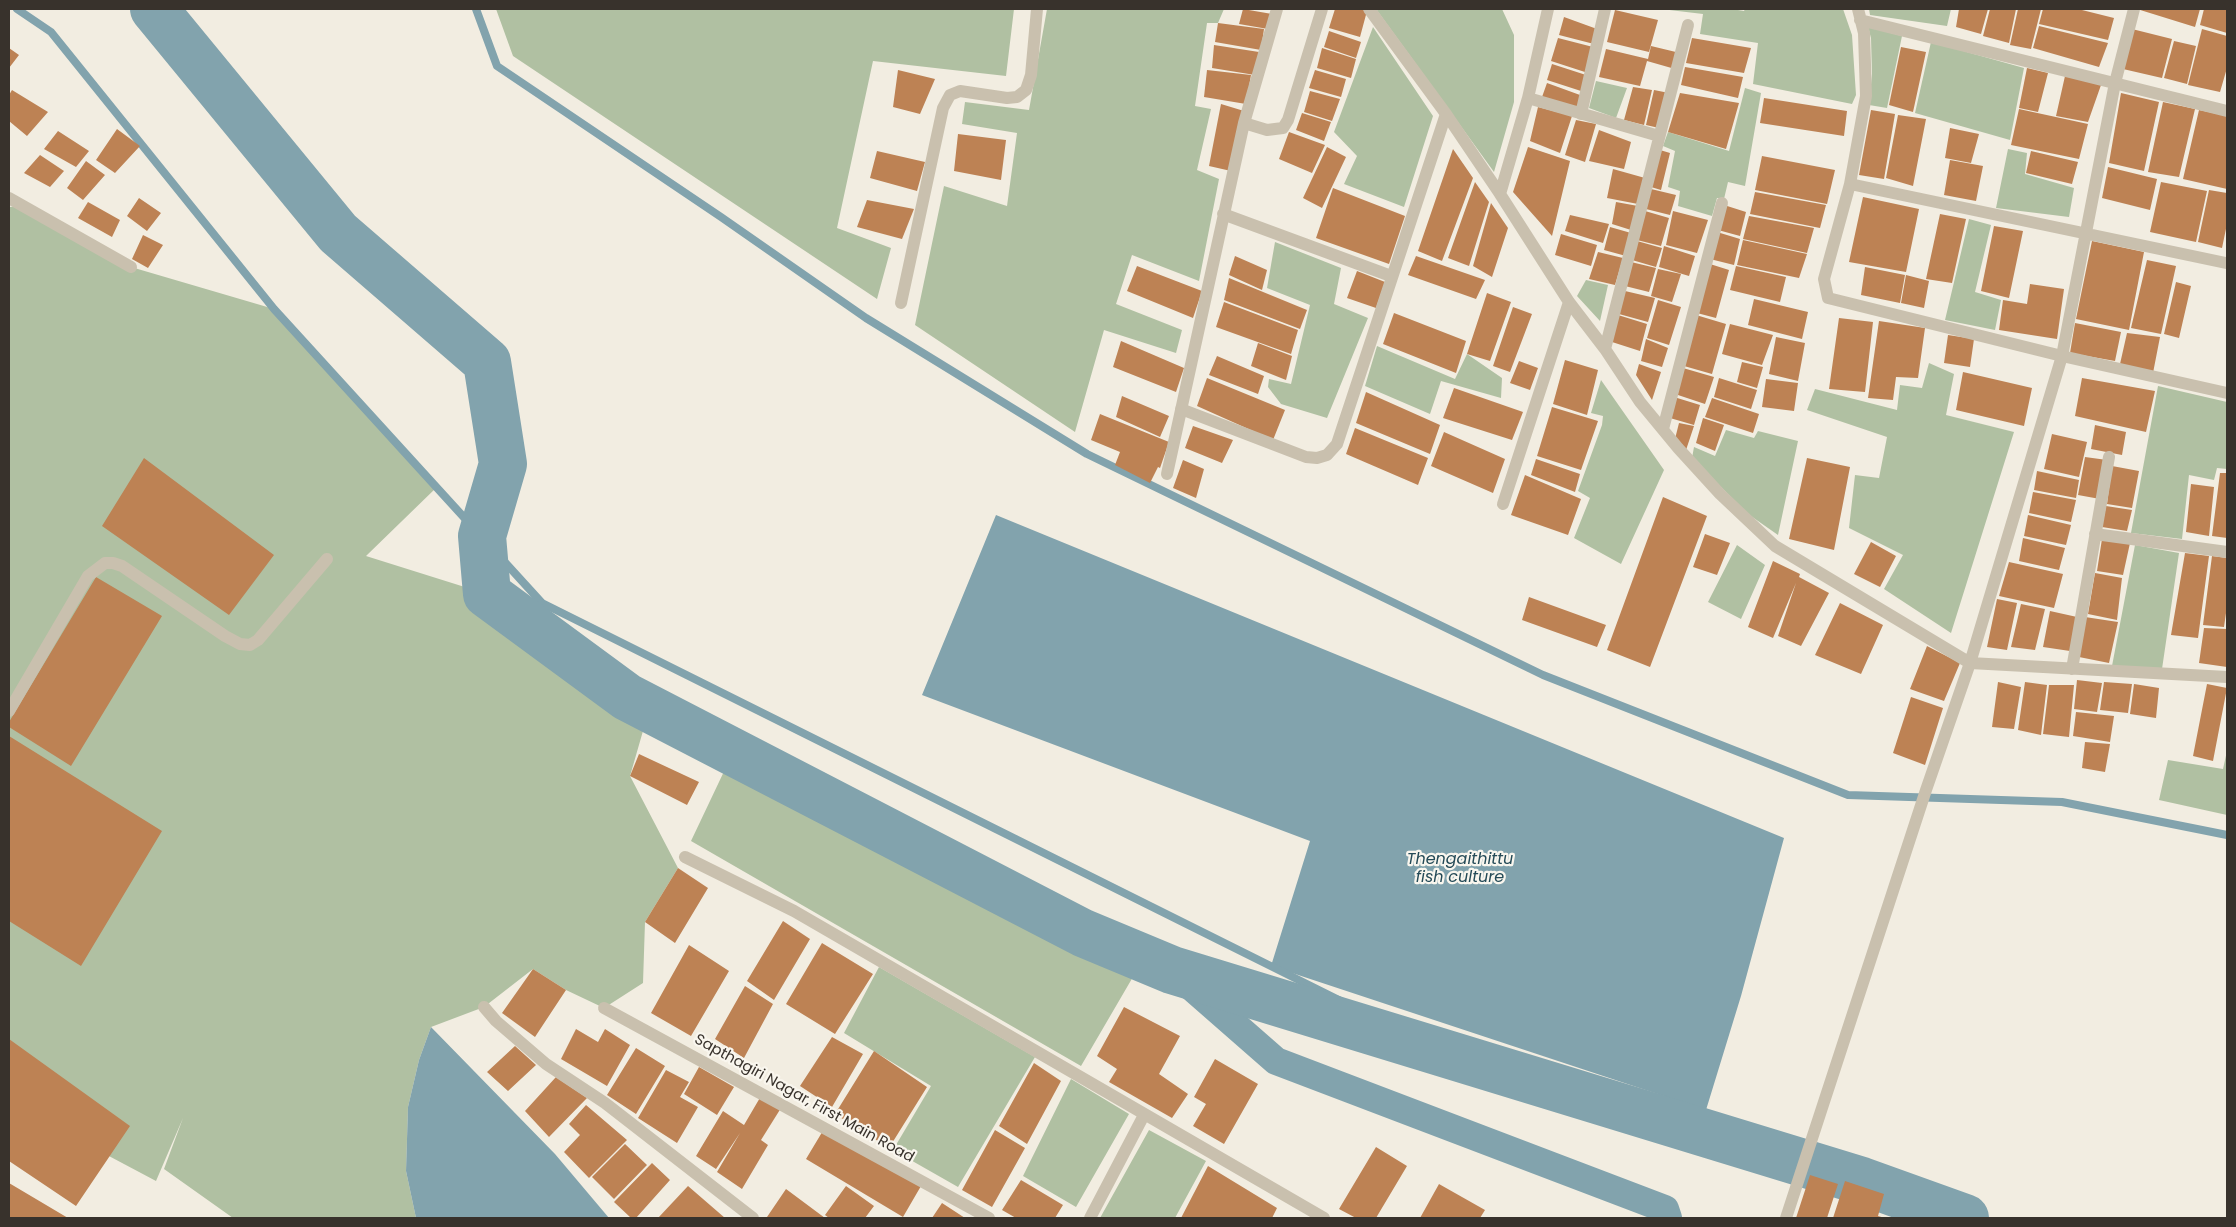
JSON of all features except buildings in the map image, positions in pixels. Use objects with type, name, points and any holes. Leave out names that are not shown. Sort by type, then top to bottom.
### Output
[{"type":"street","points":[[901,303],[943,108],[950,95],[960,91],[1008,98],[1017,97],[1026,90],[1031,75],[1037,9]]},
{"type":"street","points":[[1167,474],[1244,123],[1277,9]]},
{"type":"street","points":[[1244,123],[1267,130],[1283,128],[1288,120],[1322,9]]},
{"type":"street","points":[[1369,9],[1446,114],[1569,302],[1605,349],[1640,402],[1720,494],[1775,546],[1970,663],[2227,676]]},
{"type":"street","points":[[1500,194],[1528,98],[1548,9]]},
{"type":"street","points":[[1581,114],[1605,9]]},
{"type":"street","points":[[1786,1218],[1926,790],[1970,663],[2062,356],[2115,83],[2134,9]]},
{"type":"street","points":[[2227,111],[1859,14],[1864,33],[1866,96],[1850,184],[1824,279],[1828,298],[2062,356],[2227,394]]},
{"type":"street","points":[[1605,349],[1688,25]]},
{"type":"street","points":[[1528,98],[1659,136]]},
{"type":"street","points":[[1181,409],[1306,457],[1327,455],[1337,444],[1446,114]]},
{"type":"street","points":[[1850,184],[2226,263]]},
{"type":"street","points":[[9,198],[131,267]]},
{"type":"street","points":[[1663,429],[1722,203]]},
{"type":"street","points":[[1223,214],[1391,276]]},
{"type":"street","points":[[1503,504],[1569,302]]},
{"type":"street","points":[[2072,669],[2109,457]]},
{"type":"street","points":[[2096,534],[2227,552]]},
{"type":"street","points":[[9,711],[88,576],[105,564],[113,563],[122,566],[224,636],[240,644],[250,645],[258,640],[327,559]]},
{"type":"street","points":[[685,857],[794,911],[1324,1218]]},
{"type":"street","points":[[484,1007],[496,1021],[546,1064],[605,1103],[753,1218]]},
{"type":"street","name":"Sapthagiri Nagar, First Main Road","points":[[604,1008],[989,1218]]},
{"type":"street","points":[[1090,1218],[1144,1115]]},
{"type":"green space","points":[[496,9],[1014,9],[1006,76],[873,61],[837,228],[891,248],[877,299],[513,56]]},
{"type":"green space","points":[[1047,9],[1224,9],[1218,23],[1207,23],[1195,106],[1211,109],[1197,170],[1219,179],[1199,281],[1132,255],[1116,304],[1182,330],[1176,353],[1104,330],[1075,432],[915,325],[944,186],[1007,206],[1017,133],[962,124],[965,102],[1029,110]]},
{"type":"green space","points":[[1376,9],[1502,9],[1514,35],[1514,102],[1494,172]]},
{"type":"green space","points":[[1661,9],[1732,9],[1744,11],[1745,9],[1843,9],[1852,35],[1856,95],[1852,104],[1753,84],[1758,43],[1700,34],[1703,14]]},
{"type":"green space","points":[[1869,9],[1951,9],[1947,26],[1870,15]]},
{"type":"green space","points":[[1373,27],[1433,116],[1404,207],[1344,184],[1357,156],[1334,132]]},
{"type":"green space","points":[[1868,27],[1902,36],[1887,108],[1869,105],[1872,74],[1871,38]]},
{"type":"green space","points":[[1931,42],[2024,68],[2010,140],[1915,113]]},
{"type":"green space","points":[[1596,81],[1627,88],[1616,118],[1589,108]]},
{"type":"green space","points":[[1745,88],[1761,93],[1745,186],[1728,182],[1724,199],[1717,198],[1712,216],[1678,206],[1680,191],[1668,187],[1675,151],[1663,146],[1668,132],[1729,151]]},
{"type":"green space","points":[[2008,149],[2027,153],[2025,174],[2074,188],[2069,217],[1996,208]]},
{"type":"green space","points":[[23,206],[131,267],[274,309],[437,487],[366,556],[487,594],[645,724],[630,776],[678,868],[645,922],[643,983],[604,1008],[566,990],[533,969],[484,1007],[431,1027],[419,1060],[408,1107],[406,1171],[416,1218],[233,1218],[164,1169],[183,1118],[156,1181],[9,1103],[9,207]]},
{"type":"green space","points":[[1969,219],[1991,225],[1975,292],[2001,300],[1995,330],[1945,320]]},
{"type":"green space","points":[[1275,242],[1341,268],[1334,304],[1368,318],[1327,418],[1281,404],[1268,387],[1269,379],[1291,384],[1310,305],[1267,288]]},
{"type":"green space","points":[[1586,280],[1608,285],[1600,321],[1577,296]]},
{"type":"green space","points":[[1377,346],[1455,379],[1467,354],[1502,378],[1501,398],[1441,381],[1430,414],[1365,386]]},
{"type":"green space","points":[[1929,363],[1954,374],[1946,415],[2014,432],[1951,633],[1884,589],[1903,555],[1849,528],[1855,475],[1879,478],[1887,437],[1807,410],[1815,389],[1897,410],[1900,385],[1922,388]]},
{"type":"green space","points":[[1601,380],[1664,470],[1621,564],[1574,538],[1590,498],[1578,491],[1602,425],[1603,416],[1591,413]]},
{"type":"green space","points":[[2158,386],[2227,402],[2227,469],[2217,468],[2214,480],[2189,475],[2182,539],[2131,533]]},
{"type":"green space","points":[[1726,430],[1754,438],[1758,431],[1798,441],[1778,535],[1748,514],[1692,458],[1694,447],[1715,456]]},
{"type":"green space","points":[[1737,545],[1765,565],[1741,619],[1708,602]]},
{"type":"green space","points":[[2135,545],[2179,553],[2162,669],[2112,666]]},
{"type":"green space","points":[[2227,751],[2227,815],[2159,800],[2168,760],[2223,769]]},
{"type":"green space","points":[[728,763],[1137,970],[1081,1066],[691,841]]},
{"type":"green space","points":[[879,967],[1035,1057],[958,1187],[893,1150],[931,1086],[844,1033]]},
{"type":"green space","points":[[1071,1079],[1129,1114],[1076,1207],[1023,1176]]},
{"type":"green space","points":[[1149,1130],[1206,1161],[1175,1218],[1100,1218]]},
{"type":"water","name":"Thengaithittu fish culture","points":[[996,515],[1784,838],[1741,996],[1706,1110],[1271,966],[1310,841],[922,695]]},
{"type":"water","points":[[431,1027],[555,1154],[609,1218],[416,1218],[406,1171],[408,1107],[419,1060]]},
{"type":"waterway","points":[[17,9],[51,32],[274,309],[542,603],[1365,1013],[1722,1120],[1859,1165],[1929,1218]]},
{"type":"waterway","points":[[154,9],[338,233],[487,362],[503,464],[482,536],[487,594],[627,697],[1083,933],[1172,970],[1862,1181],[1965,1218]]},
{"type":"waterway","points":[[476,9],[497,66],[721,217],[866,318],[1087,454],[1543,675],[1848,795],[2062,802],[2227,835]]},
{"type":"waterway","points":[[1172,970],[1276,1061],[1665,1209],[1668,1218]]}]
